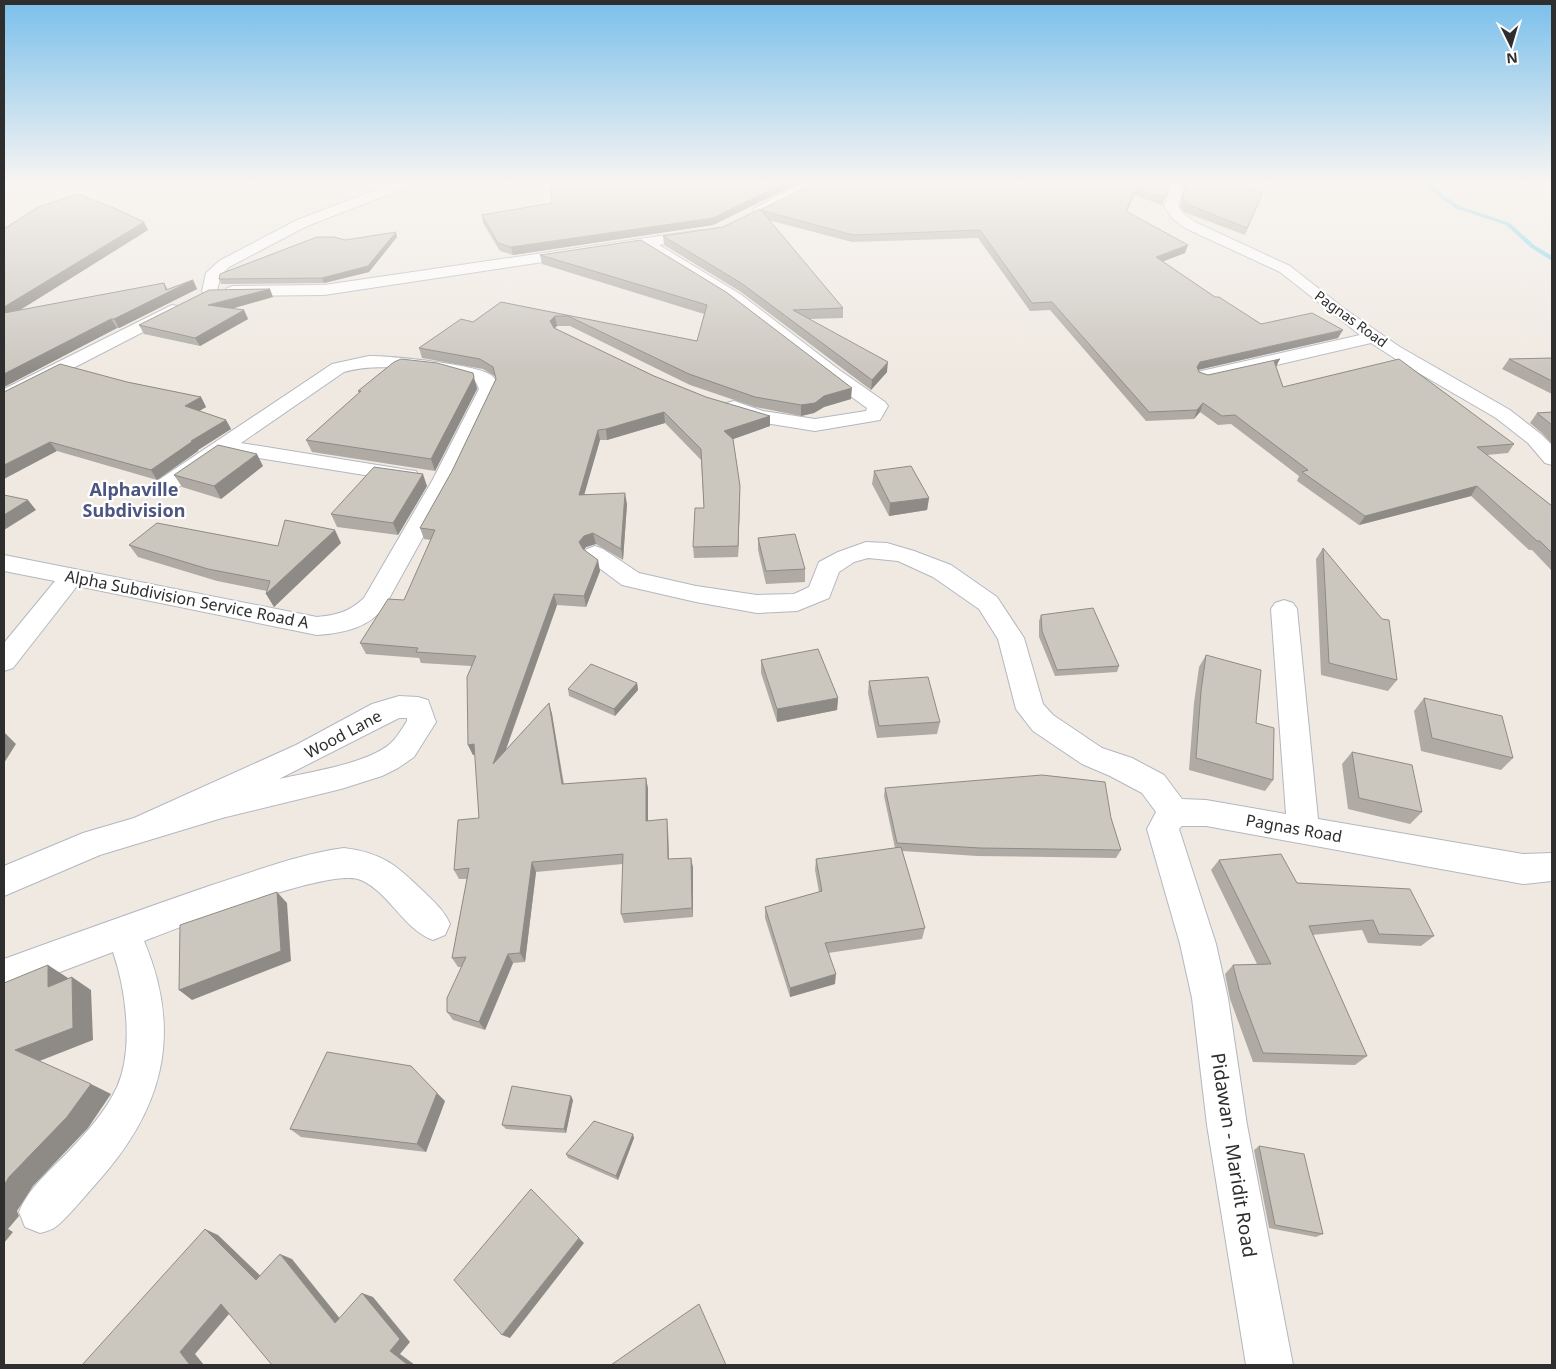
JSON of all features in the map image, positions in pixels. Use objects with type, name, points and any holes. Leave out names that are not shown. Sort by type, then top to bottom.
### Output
[{"type":"street","points":[[210,292],[214,273],[224,264],[260,245]]},
{"type":"street","points":[[4,396],[210,292],[324,290],[626,245]]},
{"type":"street","points":[[650,245],[734,297],[831,373],[878,406],[873,416],[814,425],[759,416],[722,403]]},
{"type":"street","name":"Pagnas Road","points":[[1231,245],[1284,269],[1323,300],[1396,352],[1454,384],[1516,424],[1536,440],[1552,459]]},
{"type":"street","points":[[1204,376],[1375,337]]},
{"type":"street","name":"Alpha Subdivision Service Road A","points":[[4,563],[317,626],[340,624],[361,615],[373,604],[443,481],[488,389],[488,382],[483,378],[470,374],[382,360],[359,361],[348,364],[338,368],[168,484]]},
{"type":"street","points":[[224,447],[443,481]]},
{"type":"street","points":[[595,554],[631,579],[696,594],[757,604],[797,602],[820,592],[828,568],[846,557],[866,550],[887,551],[906,556],[942,571],[988,603],[1011,638],[1030,709],[1043,723],[1092,756],[1121,767],[1153,784],[1174,813]]},
{"type":"street","points":[[4,661],[72,576]]},
{"type":"street","points":[[1284,609],[1303,830]]},
{"type":"street","name":"Wood Lane","points":[[4,881],[94,843],[222,805],[341,776],[388,760],[404,749],[422,722],[418,708],[398,707],[382,712],[306,753],[145,827]]},
{"type":"street","name":"Pagnas Road","points":[[1174,813],[1206,813],[1523,869],[1552,867]]},
{"type":"street","name":"Pidawan - Maridit Road","points":[[1174,813],[1166,819],[1163,829],[1198,944],[1210,998],[1227,1125],[1270,1365]]},
{"type":"street","points":[[4,976],[286,874],[344,862],[365,865],[385,876],[433,924]]},
{"type":"street","points":[[40,1212],[95,1153],[124,1115],[134,1095],[142,1072],[145,1044],[144,1006],[137,970],[122,932]]},
{"type":"building","points":[[4,245],[106,245],[4,307]]},
{"type":"building","points":[[296,245],[385,245],[368,266],[322,278],[219,279],[220,274]]},
{"type":"building","points":[[504,245],[526,245],[511,247]]},
{"type":"building","points":[[608,245],[649,245],[726,292],[852,388],[824,396],[815,403],[801,405],[755,397],[689,374],[568,316],[555,316],[550,321],[554,328],[654,376],[706,397],[770,416],[724,431],[733,439],[740,486],[738,546],[693,547],[695,508],[704,508],[701,449],[664,412],[598,430],[579,495],[625,493],[621,549],[593,533],[584,536],[579,542],[583,549],[598,560],[584,596],[554,594],[493,764],[549,703],[562,784],[646,778],[646,821],[667,819],[668,859],[691,858],[692,908],[621,914],[623,854],[532,862],[520,953],[508,954],[479,1022],[447,1012],[447,998],[466,957],[452,958],[469,868],[454,870],[458,820],[479,818],[474,744],[468,745],[467,677],[476,656],[416,652],[418,648],[360,643],[388,599],[404,600],[435,530],[420,528],[452,471],[496,379],[493,367],[480,359],[419,348],[461,319],[473,322],[501,302],[697,341],[707,305],[540,255]]},
{"type":"building","points":[[678,245],[790,245],[843,308],[793,310],[888,362],[872,380],[741,283]]},
{"type":"building","points":[[991,245],[1188,245],[1156,257],[1215,297],[1219,297],[1261,324],[1312,313],[1343,330],[1200,362],[1197,367],[1199,372],[1208,375],[1280,359],[1274,361],[1283,387],[1399,359],[1514,444],[1477,447],[1552,506],[1552,553],[1477,486],[1365,516],[1302,472],[1308,470],[1235,415],[1222,416],[1203,403],[1197,410],[1149,412],[1052,302],[1032,303]]},
{"type":"building","points":[[193,280],[111,319],[4,374],[4,313],[164,283],[166,290]]},
{"type":"building","points":[[270,289],[208,305],[244,310],[195,338],[139,325],[209,290]]},
{"type":"building","points":[[1552,358],[1552,381],[1509,359]]},
{"type":"building","points":[[401,359],[437,363],[473,373],[474,377],[431,459],[306,440],[361,391],[358,391],[394,362]]},
{"type":"building","points":[[60,364],[127,382],[201,397],[185,406],[226,420],[191,441],[193,441],[151,470],[50,442],[4,465],[4,392]]},
{"type":"building","points":[[1552,412],[1552,425],[1537,413]]},
{"type":"building","points":[[218,445],[257,454],[214,486],[174,475]]},
{"type":"building","points":[[911,466],[929,498],[890,503],[874,471]]},
{"type":"building","points":[[374,467],[423,474],[393,523],[331,514]]},
{"type":"building","points":[[4,495],[28,500],[4,515]]},
{"type":"building","points":[[285,520],[335,530],[266,594],[270,581],[208,569],[129,545],[157,523],[278,546]]},
{"type":"building","points":[[795,534],[805,569],[766,571],[758,538]]},
{"type":"building","points":[[1323,548],[1382,619],[1389,620],[1397,680],[1329,663]]},
{"type":"building","points":[[1093,608],[1119,666],[1057,670],[1042,631],[1041,615]]},
{"type":"building","points":[[818,649],[838,698],[777,709],[761,660]]},
{"type":"building","points":[[1206,655],[1261,670],[1256,723],[1274,728],[1273,780],[1196,758]]},
{"type":"building","points":[[591,664],[637,683],[614,709],[568,689]]},
{"type":"building","points":[[928,677],[940,722],[879,726],[869,681]]},
{"type":"building","points":[[1424,698],[1502,716],[1513,758],[1432,738]]},
{"type":"building","points":[[1352,752],[1412,765],[1422,812],[1359,798]]},
{"type":"building","points":[[1042,775],[1105,782],[1111,818],[1121,850],[980,848],[897,843],[885,788]]},
{"type":"building","points":[[901,847],[925,928],[825,943],[836,974],[790,988],[765,907],[822,891],[816,859]]},
{"type":"building","points":[[1281,854],[1297,883],[1410,889],[1434,936],[1379,934],[1373,920],[1309,926],[1367,1056],[1263,1053],[1239,989],[1233,965],[1271,964],[1219,860]]},
{"type":"building","points":[[277,892],[281,951],[179,990],[180,925]]},
{"type":"building","points":[[48,965],[48,987],[72,977],[73,1028],[15,1050],[91,1084],[67,1117],[9,1177],[4,1185],[4,983]]},
{"type":"building","points":[[327,1052],[411,1066],[437,1093],[417,1144],[290,1129]]},
{"type":"building","points":[[512,1086],[571,1096],[564,1129],[502,1125]]},
{"type":"building","points":[[594,1121],[633,1134],[616,1176],[566,1154]]},
{"type":"building","points":[[1259,1146],[1304,1154],[1323,1234],[1275,1225]]},
{"type":"building","points":[[531,1189],[579,1238],[502,1335],[454,1280]]},
{"type":"building","points":[[205,1229],[256,1280],[280,1254],[335,1323],[362,1293],[400,1339],[390,1351],[408,1365],[272,1365],[221,1304],[180,1352],[190,1365],[82,1365]]},
{"type":"building","points":[[699,1304],[726,1365],[611,1365]]},
{"type":"waterway","points":[[1531,245],[1552,259]]},
{"type":"district","name":"Alphaville Subdivision","points":[[134,500]]}]
